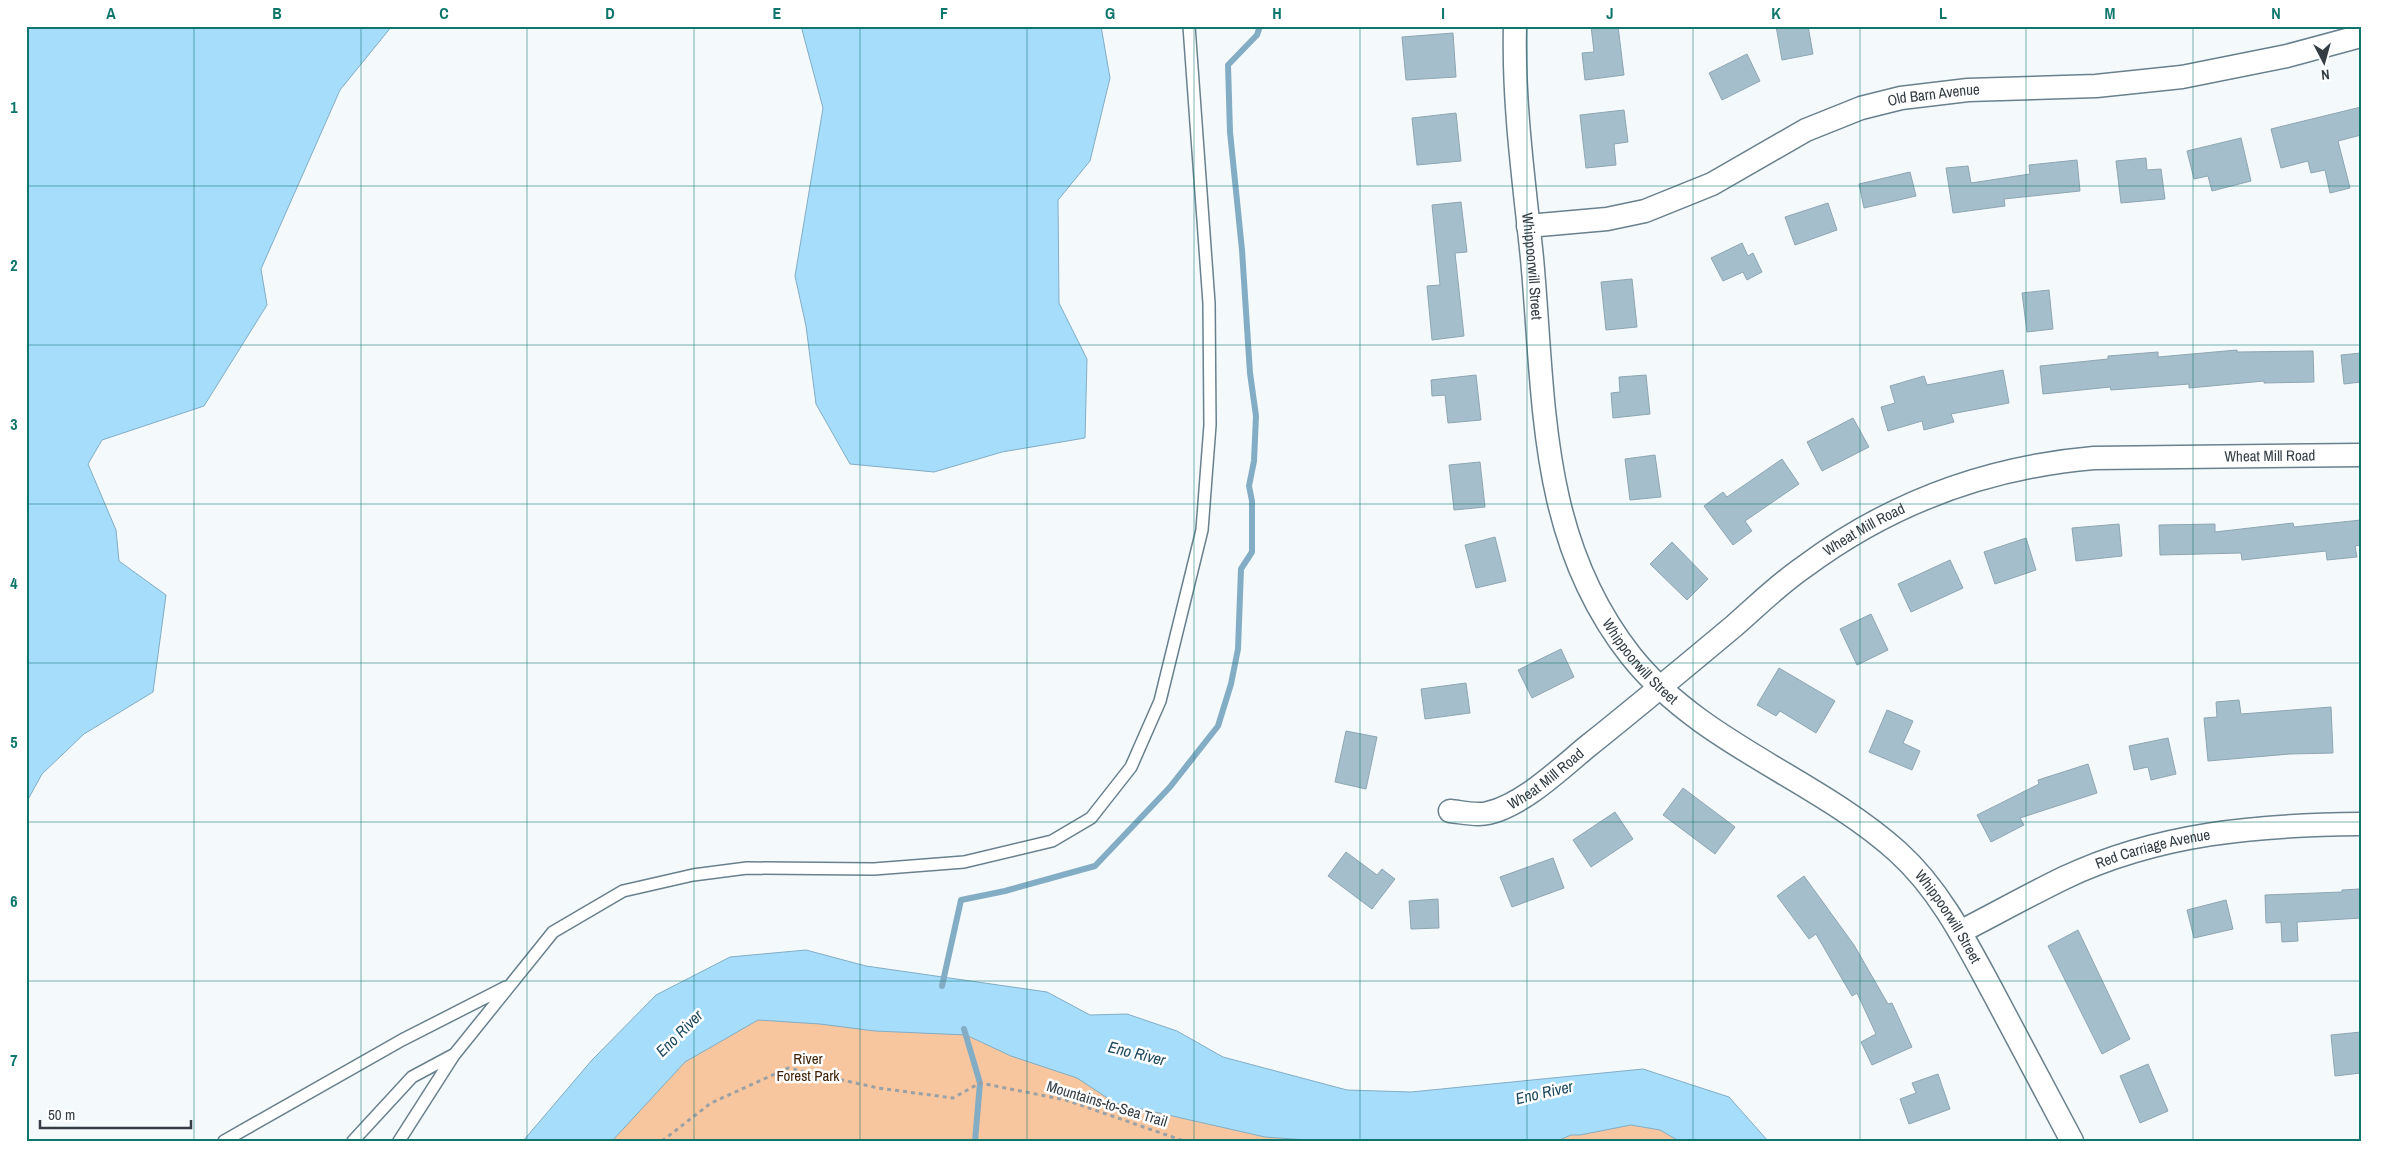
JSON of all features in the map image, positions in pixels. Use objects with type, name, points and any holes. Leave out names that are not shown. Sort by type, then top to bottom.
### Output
[{"type":"street","name":"Whippoorwill Street","points":[[1515,26],[1516,82],[1549,461],[1563,521],[1581,574],[1595,601],[1632,658],[1660,688],[1689,713],[1720,734],[1860,822],[1898,853],[1922,878],[1960,932],[2072,1141]]},
{"type":"street","name":"Old Barn Avenue","points":[[1528,226],[1607,219],[1645,211],[1712,184],[1806,130],[1861,108],[1901,98],[1968,90],[2096,86],[2182,77],[2287,56],[2361,36]]},
{"type":"street","name":"Wheat Mill Road","points":[[1450,811],[1487,814],[1513,803],[1549,778],[1660,688],[1803,567],[1855,533],[1898,509],[1934,493],[1971,480],[2051,462],[2094,458],[2361,455]]},
{"type":"street","name":"Red Carriage Avenue","points":[[1960,932],[2066,877],[2123,855],[2170,841],[2265,826],[2361,824]]},
{"type":"lane","points":[[399,1141],[454,1055],[553,932],[623,891],[693,876],[747,868],[874,869],[964,862],[1052,840],[1091,818],[1131,767],[1160,700],[1202,530],[1210,425],[1209,303],[1189,26]]},
{"type":"lane","points":[[224,1141],[402,1040],[510,986]]},
{"type":"lane","points":[[353,1141],[412,1077],[454,1055]]},
{"type":"path","name":"Mountains-to-Sea Trail","points":[[662,1141],[711,1103],[788,1068],[878,1088],[953,1098],[980,1083],[1066,1100],[1184,1141]]},
{"type":"green space","name":"River Forest Park","points":[[814,992],[1382,1141],[565,1141],[715,1000]]},
{"type":"green space","points":[[1704,1107],[1722,1141],[1507,1141]]},
{"type":"water","points":[[26,26],[392,26],[340,90],[261,269],[267,305],[204,406],[102,440],[88,464],[116,530],[119,561],[166,595],[153,692],[84,734],[42,774],[26,803]]},
{"type":"water","points":[[801,26],[1101,26],[1110,78],[1090,161],[1058,200],[1059,303],[1087,359],[1085,438],[1002,452],[934,472],[850,464],[816,404],[806,326],[795,276],[823,108]]},
{"type":"water","name":"Eno River","points":[[806,950],[866,966],[1047,992],[1090,1015],[1127,1014],[1177,1031],[1223,1057],[1347,1090],[1411,1092],[1643,1069],[1729,1097],[1768,1141],[1679,1141],[1660,1130],[1631,1125],[1571,1135],[1557,1141],[1320,1141],[1265,1137],[1115,1103],[1077,1078],[1011,1056],[966,1035],[875,1031],[820,1024],[758,1020],[685,1062],[612,1141],[523,1141],[592,1060],[656,995],[730,957]]},
{"type":"building","points":[[1591,26],[1618,26],[1624,75],[1585,80],[1582,53],[1594,52]]},
{"type":"building","points":[[1776,26],[1808,26],[1813,54],[1782,60]]},
{"type":"building","points":[[1453,33],[1456,77],[1406,80],[1402,37]]},
{"type":"building","points":[[1747,54],[1760,81],[1722,100],[1709,73]]},
{"type":"building","points":[[2361,107],[2361,135],[2338,141],[2350,188],[2330,193],[2325,170],[2311,173],[2308,161],[2281,168],[2271,129]]},
{"type":"building","points":[[1624,110],[1628,142],[1614,144],[1616,165],[1586,168],[1580,115]]},
{"type":"building","points":[[1456,113],[1461,161],[1417,165],[1412,118]]},
{"type":"building","points":[[2241,138],[2251,181],[2212,191],[2208,176],[2194,179],[2187,151]]},
{"type":"building","points":[[2146,158],[2147,170],[2161,169],[2165,199],[2121,203],[2116,161]]},
{"type":"building","points":[[2077,160],[2080,191],[2004,199],[2005,206],[1953,213],[1946,168],[1968,166],[1971,183],[2030,174],[2029,165]]},
{"type":"building","points":[[1910,172],[1916,196],[1864,208],[1859,184]]},
{"type":"building","points":[[1461,202],[1467,252],[1455,253],[1464,336],[1432,340],[1427,286],[1440,285],[1432,205]]},
{"type":"building","points":[[1828,203],[1837,230],[1795,245],[1785,217]]},
{"type":"building","points":[[1742,243],[1748,256],[1753,253],[1762,272],[1747,280],[1743,272],[1723,281],[1711,258]]},
{"type":"building","points":[[1632,279],[1637,327],[1606,330],[1601,282]]},
{"type":"building","points":[[2049,290],[2053,329],[2027,332],[2022,293]]},
{"type":"building","points":[[2237,350],[2237,352],[2313,351],[2314,382],[2264,383],[2264,381],[2189,388],[2189,384],[2111,390],[2110,387],[2043,394],[2040,366],[2108,359],[2108,356],[2158,352],[2158,357]]},
{"type":"building","points":[[2361,353],[2361,382],[2344,384],[2341,355]]},
{"type":"building","points":[[2003,370],[2009,403],[1951,414],[1954,422],[1924,430],[1922,421],[1888,431],[1881,407],[1895,403],[1890,386],[1924,376],[1927,385]]},
{"type":"building","points":[[1476,375],[1481,420],[1448,423],[1445,395],[1432,396],[1431,380]]},
{"type":"building","points":[[1646,375],[1650,414],[1613,418],[1611,393],[1620,392],[1619,377]]},
{"type":"building","points":[[1853,418],[1869,447],[1822,471],[1807,442]]},
{"type":"building","points":[[1655,455],[1661,497],[1630,500],[1625,459]]},
{"type":"building","points":[[1782,459],[1799,484],[1745,521],[1752,531],[1733,545],[1704,506],[1723,492],[1727,497]]},
{"type":"building","points":[[1480,462],[1485,507],[1454,510],[1449,465]]},
{"type":"building","points":[[2361,520],[2361,545],[2355,546],[2357,557],[2327,560],[2326,551],[2242,560],[2241,553],[2160,555],[2159,525],[2215,524],[2215,532],[2293,523],[2294,527]]},
{"type":"building","points":[[2119,524],[2122,556],[2076,561],[2072,528]]},
{"type":"building","points":[[1495,537],[1506,581],[1476,588],[1465,545]]},
{"type":"building","points":[[2026,538],[2036,570],[1995,584],[1984,552]]},
{"type":"building","points":[[1672,542],[1708,579],[1687,600],[1650,564]]},
{"type":"building","points":[[1950,560],[1963,588],[1911,612],[1898,584]]},
{"type":"building","points":[[1871,614],[1888,650],[1857,665],[1840,629]]},
{"type":"building","points":[[1561,649],[1574,677],[1532,698],[1518,670]]},
{"type":"building","points":[[1779,668],[1835,701],[1816,733],[1780,711],[1776,716],[1757,705]]},
{"type":"building","points":[[1466,683],[1470,713],[1425,719],[1421,689]]},
{"type":"building","points":[[2239,700],[2241,714],[2331,707],[2333,753],[2290,754],[2208,761],[2204,718],[2217,717],[2216,702]]},
{"type":"building","points":[[1887,710],[1913,721],[1903,743],[1920,751],[1912,770],[1869,752]]},
{"type":"building","points":[[1346,731],[1377,737],[1366,789],[1335,782]]},
{"type":"building","points":[[2168,738],[2176,774],[2151,780],[2148,767],[2134,770],[2129,746]]},
{"type":"building","points":[[2088,764],[2097,793],[2020,818],[2024,825],[1991,842],[1977,815],[2039,784],[2038,780]]},
{"type":"building","points":[[1683,788],[1735,827],[1715,854],[1663,815]]},
{"type":"building","points":[[1615,812],[1633,839],[1591,867],[1573,840]]},
{"type":"building","points":[[1346,852],[1377,875],[1382,869],[1395,879],[1372,909],[1328,876]]},
{"type":"building","points":[[1553,858],[1564,888],[1512,907],[1500,877]]},
{"type":"building","points":[[1804,876],[1854,945],[1888,1004],[1892,1003],[1912,1047],[1872,1065],[1861,1042],[1876,1034],[1857,993],[1852,996],[1816,934],[1809,939],[1777,896]]},
{"type":"building","points":[[2359,889],[2361,891],[2361,918],[2297,922],[2298,941],[2282,942],[2281,922],[2266,923],[2265,895],[2342,892],[2342,890]]},
{"type":"building","points":[[1438,899],[1439,928],[1411,929],[1409,901]]},
{"type":"building","points":[[2226,900],[2233,929],[2194,938],[2187,910]]},
{"type":"building","points":[[2078,930],[2130,1039],[2102,1054],[2048,946]]},
{"type":"building","points":[[2361,1032],[2361,1073],[2335,1076],[2331,1035]]},
{"type":"building","points":[[2148,1064],[2168,1111],[2140,1123],[2120,1076]]},
{"type":"building","points":[[1938,1074],[1950,1109],[1909,1124],[1900,1099],[1916,1093],[1912,1083]]},
{"type":"waterway","points":[[942,986],[961,900],[1005,891],[1095,866],[1170,787],[1218,726],[1231,684],[1238,649],[1241,569],[1252,552],[1252,501],[1249,486],[1254,461],[1256,416],[1250,373],[1242,250],[1230,132],[1228,65],[1257,35],[1260,26]]},
{"type":"waterway","points":[[964,1029],[980,1083],[975,1141]]}]
